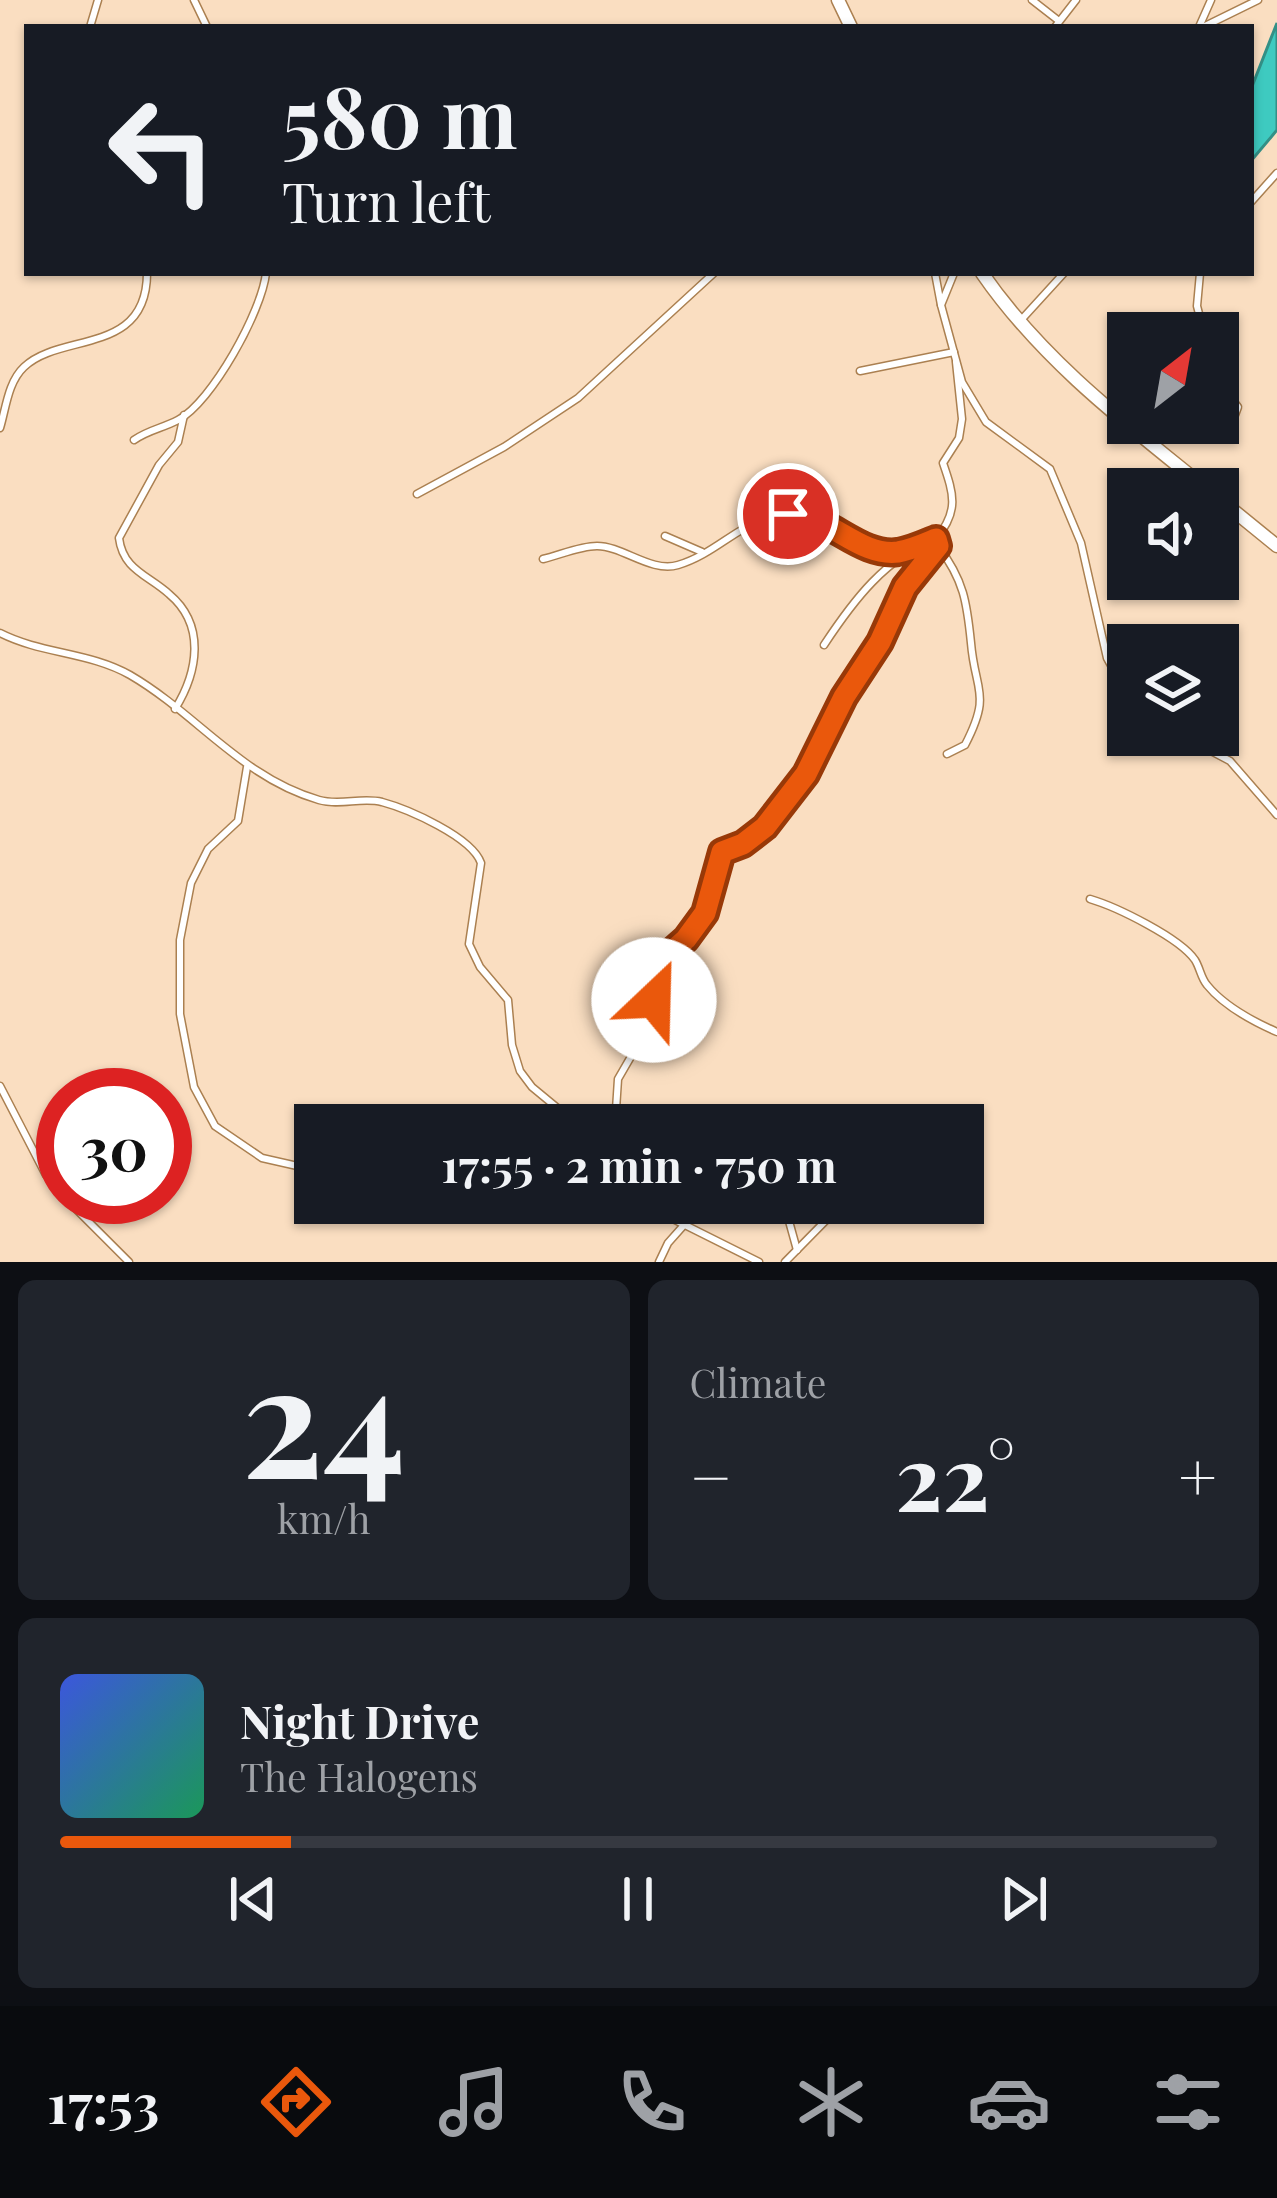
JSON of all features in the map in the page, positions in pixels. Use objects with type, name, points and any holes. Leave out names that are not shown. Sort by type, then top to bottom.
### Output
[{"type":"highway","points":[[984,276],[1018,323],[1107,405]]},
{"type":"highway","points":[[1158,444],[1184,468]]},
{"type":"highway","points":[[1239,515],[1277,546]]},
{"type":"street","points":[[1032,0],[1057,24],[1076,0]]},
{"type":"street","points":[[1207,24],[1258,0]]},
{"type":"street","points":[[1254,199],[1277,173]]},
{"type":"street","points":[[0,428],[11,386],[25,366],[125,324],[145,296],[147,276]]},
{"type":"street","points":[[134,440],[184,415],[208,393],[258,306],[265,276]]},
{"type":"street","points":[[418,494],[504,447],[578,398],[711,276]]},
{"type":"street","points":[[616,1104],[617,1079],[655,1015],[659,965],[705,913],[718,857],[765,827],[806,774],[844,697],[880,642],[905,587],[937,543],[955,507],[944,463],[959,438],[962,419],[956,362],[936,276]]},
{"type":"street","points":[[941,305],[954,276]]},
{"type":"street","points":[[1018,323],[1061,276]]},
{"type":"street","points":[[1199,312],[1200,276]]},
{"type":"street","points":[[860,371],[954,352]]},
{"type":"street","points":[[956,362],[986,422],[1044,463],[1059,486],[1081,543],[1107,658]]},
{"type":"street","points":[[175,709],[194,665],[193,630],[181,606],[124,558],[119,538],[156,470],[178,442],[184,415]]},
{"type":"street","points":[[543,560],[600,546],[679,565],[748,523],[788,514],[813,516],[872,549],[894,553],[937,543]]},
{"type":"street","points":[[664,536],[703,552]]},
{"type":"street","points":[[937,543],[968,599],[982,695],[965,745],[947,754]]},
{"type":"street","points":[[824,645],[853,603],[907,550]]},
{"type":"street","points":[[0,633],[126,673],[216,738],[247,767],[316,800],[384,803],[455,835],[478,855],[479,897],[469,944],[508,1000],[520,1071],[553,1104]]},
{"type":"street","points":[[1221,756],[1277,815]]},
{"type":"street","points":[[247,767],[238,821],[208,849],[187,897],[180,940],[180,1014],[194,1088],[215,1126],[262,1157],[294,1165]]},
{"type":"street","points":[[1090,899],[1164,936],[1194,959],[1202,979],[1218,996],[1277,1032]]},
{"type":"street","points":[[0,1085],[36,1155]]},
{"type":"street","points":[[90,1224],[129,1262]]},
{"type":"street","points":[[789,1224],[796,1250]]},
{"type":"street","points":[[785,1262],[822,1224]]},
{"type":"street","points":[[659,1262],[684,1225],[759,1262]]},
{"type":"water","points":[[1277,23],[1277,130],[1254,157],[1254,81]]},
{"type":"route","points":[[654,1000],[660,962],[686,939],[711,901],[718,857],[743,844],[777,815],[806,774],[863,662],[880,642],[905,587],[938,546],[936,539],[883,552],[813,516],[788,514]]}]
